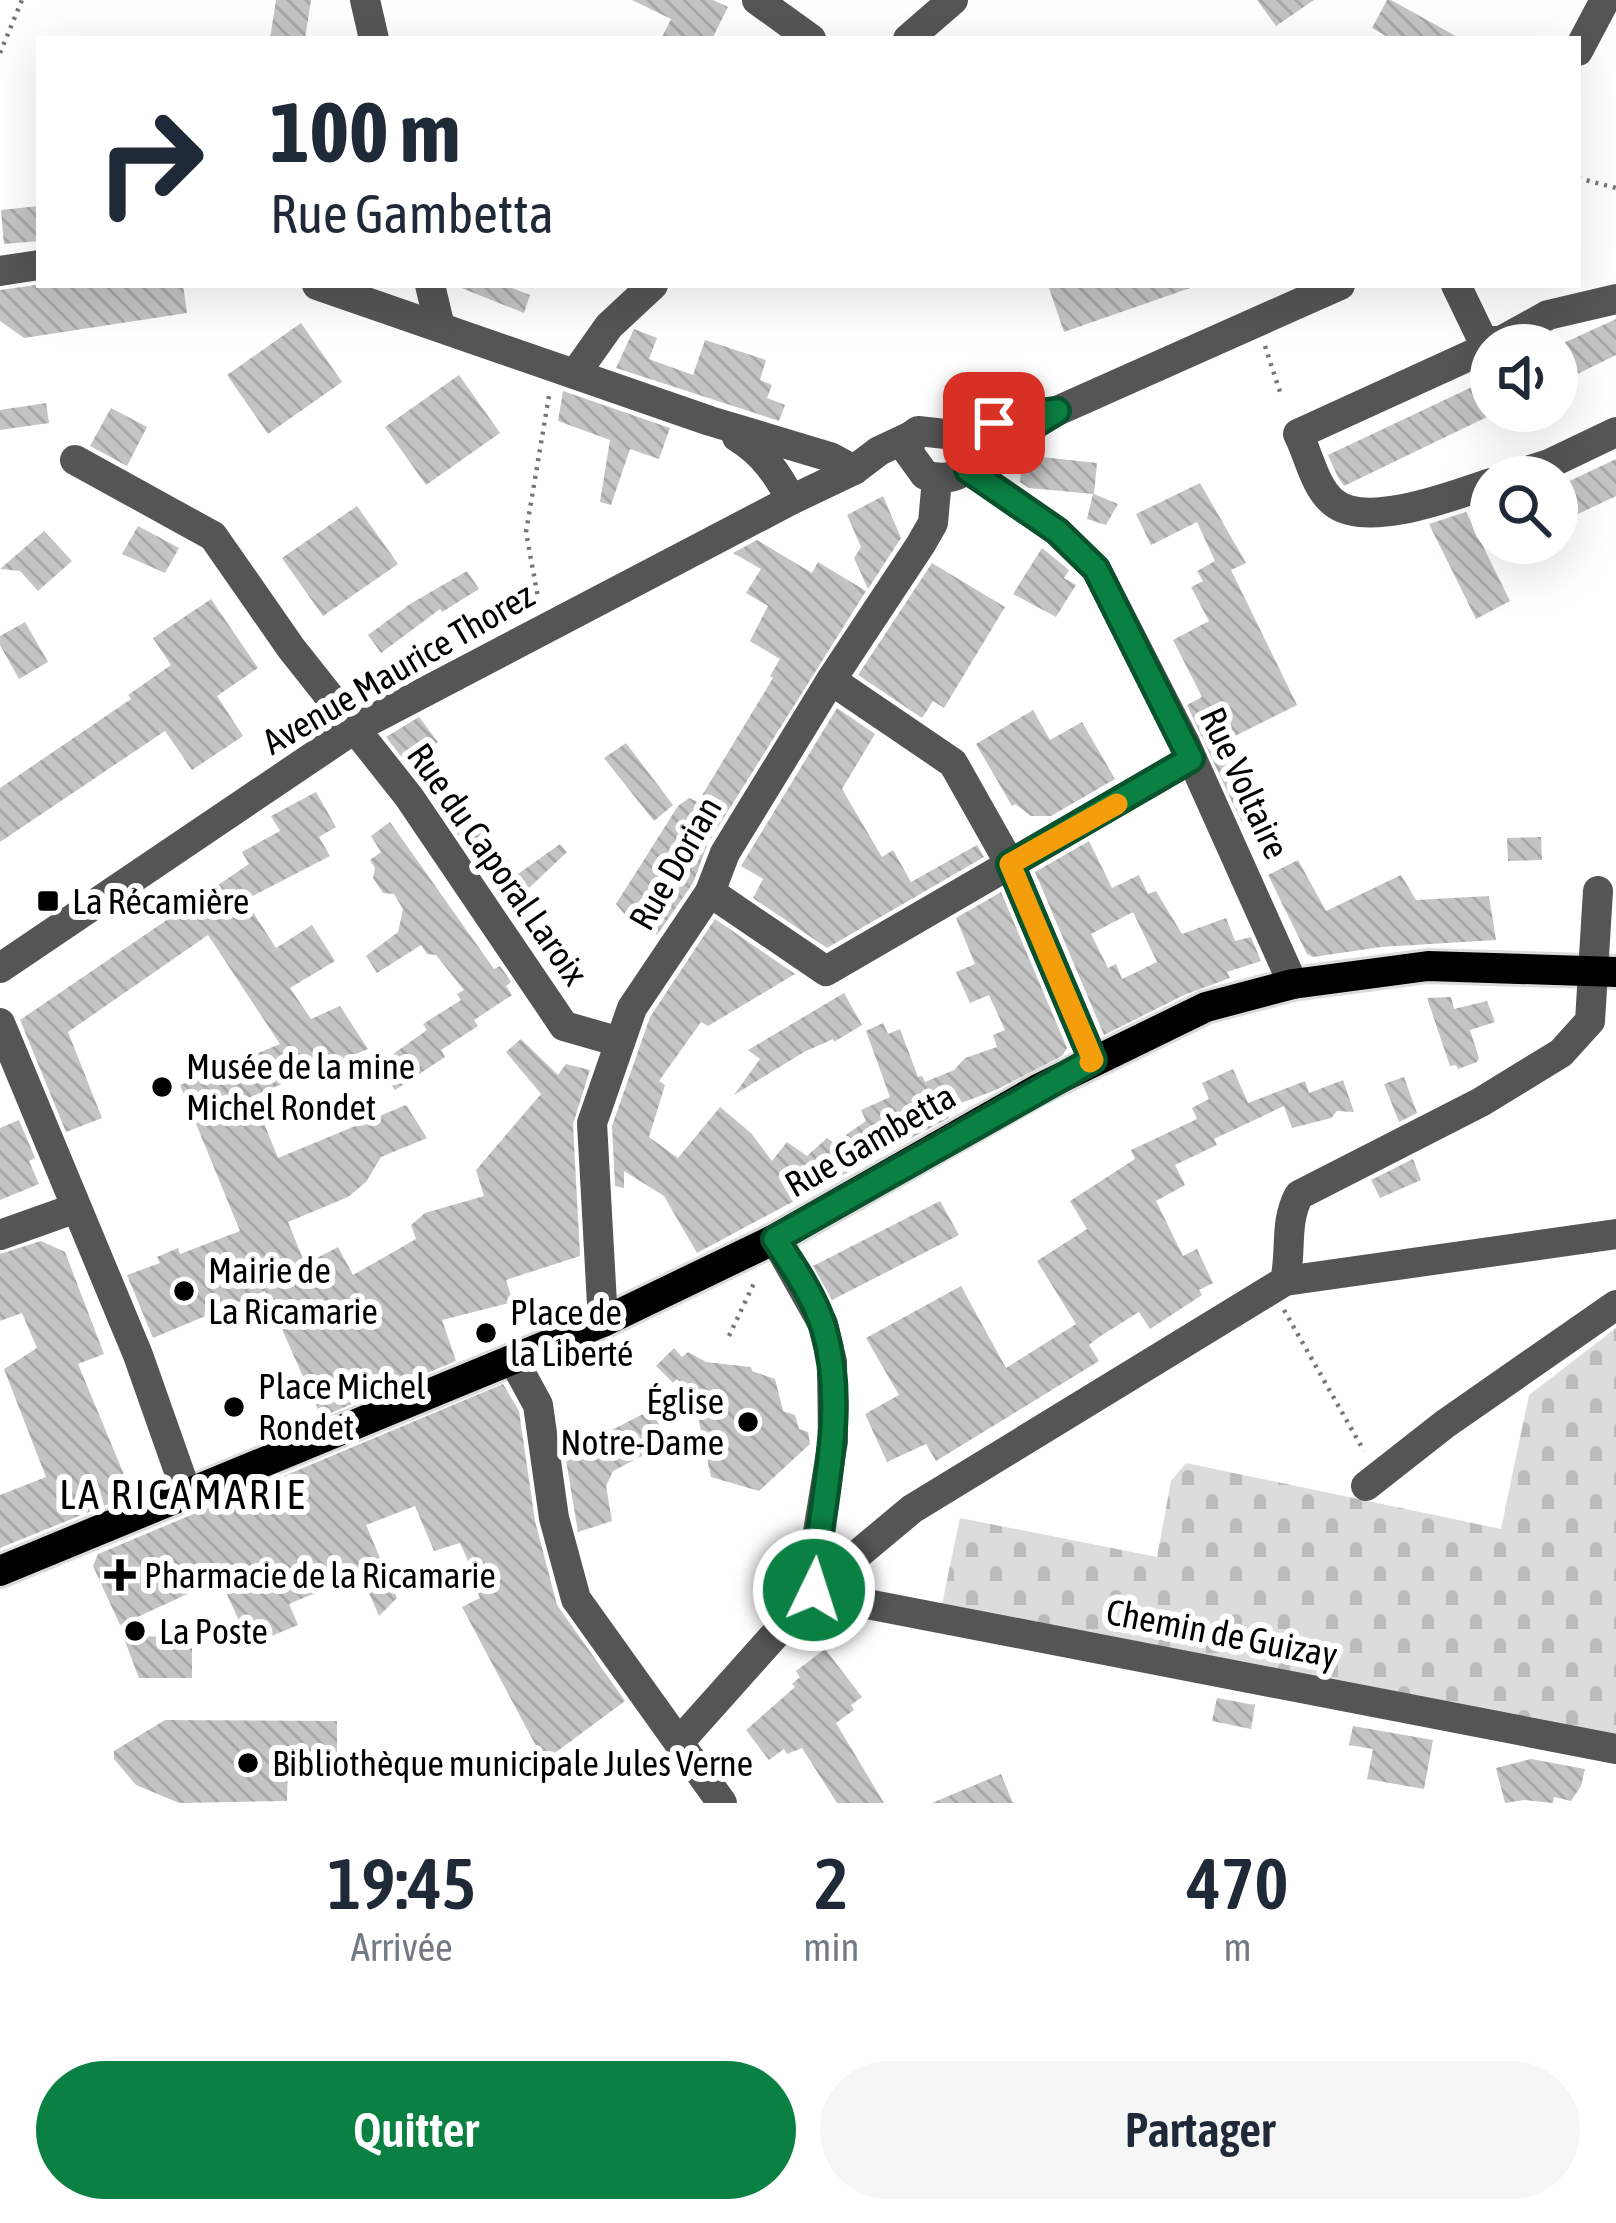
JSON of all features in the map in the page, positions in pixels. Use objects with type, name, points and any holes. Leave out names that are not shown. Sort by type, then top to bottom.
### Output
[{"type":"main road","name":"Rue Gambetta","points":[[0,1571],[602,1322],[775,1239],[1093,1060],[1206,1007],[1293,983],[1428,966],[1604,973]]},
{"type":"street","points":[[365,0],[373,36]]},
{"type":"street","points":[[757,0],[807,36]]},
{"type":"street","points":[[911,36],[953,0]]},
{"type":"street","points":[[1581,45],[1605,0]]},
{"type":"street","points":[[0,271],[36,265]]},
{"type":"street","points":[[326,288],[854,470]]},
{"type":"street","points":[[431,288],[440,327]]},
{"type":"street","points":[[564,370],[650,288]]},
{"type":"street","points":[[971,455],[925,431],[921,461],[971,455],[1011,416],[1057,411],[1333,288]]},
{"type":"street","points":[[1457,288],[1475,324]]},
{"type":"street","points":[[1532,324],[1548,315],[1616,299]]},
{"type":"street","points":[[1470,355],[1298,434],[1318,481],[1330,500],[1341,507],[1382,512],[1414,508],[1470,490]]},
{"type":"street","points":[[710,421],[757,449],[782,480],[790,500]]},
{"type":"street","points":[[1566,456],[1616,432]]},
{"type":"street","name":"Rue Voltaire","points":[[971,455],[1096,569],[1191,759],[1293,983]]},
{"type":"street","name":"Rue du Caporal Laroix","points":[[75,460],[212,536],[409,797],[564,1026],[620,1042]]},
{"type":"street","name":"Avenue Maurice Thorez","points":[[0,968],[354,729],[790,500],[854,470],[921,461]]},
{"type":"street","name":"Rue Dorian","points":[[602,1322],[592,1123],[632,1009],[710,892],[725,853],[933,523],[921,461]]},
{"type":"street","points":[[831,680],[953,763],[1010,864],[1093,1060]]},
{"type":"street","points":[[710,892],[826,971],[1191,759]]},
{"type":"street","points":[[1279,1285],[1291,1255],[1287,1217],[1299,1195],[1481,1102],[1561,1053],[1590,1021],[1604,973],[1598,891]]},
{"type":"street","points":[[0,1023],[138,1355],[187,1494]]},
{"type":"street","points":[[0,1235],[76,1208]]},
{"type":"street","points":[[680,1742],[814,1590],[911,1509],[1279,1285],[1616,1234]]},
{"type":"street","points":[[775,1239],[823,1324],[832,1362],[833,1441],[814,1590]]},
{"type":"street","points":[[1372,1481],[1616,1305]]},
{"type":"street","points":[[514,1361],[538,1405],[554,1518],[576,1599],[722,1803]]},
{"type":"street","name":"Chemin de Guizay","points":[[814,1590],[1616,1749]]},
{"type":"path","points":[[0,53],[22,0]]},
{"type":"path","points":[[1581,179],[1616,188]]},
{"type":"path","points":[[544,629],[526,532],[564,370]]},
{"type":"path","points":[[729,1336],[775,1239]]},
{"type":"path","points":[[1279,1285],[1372,1481]]},
{"type":"green space","points":[[1616,1328],[1616,1736],[941,1609],[960,1518],[1157,1557],[1171,1481],[1186,1463],[1501,1529],[1529,1395]]},
{"type":"building","points":[[276,0],[311,0],[305,36],[270,36]]},
{"type":"building","points":[[632,0],[713,0],[728,7],[714,36],[662,36],[671,19]]},
{"type":"building","points":[[1257,0],[1314,0],[1276,26]]},
{"type":"building","points":[[1391,0],[1456,36],[1386,36],[1372,28]]},
{"type":"building","points":[[36,206],[36,241],[4,244],[1,210]]},
{"type":"building","points":[[36,285],[183,288],[187,313],[24,338],[0,321],[0,290]]},
{"type":"building","points":[[462,288],[512,288],[530,295],[524,313]]},
{"type":"building","points":[[1049,288],[1190,288],[1064,332]]},
{"type":"building","points":[[1616,319],[1616,355],[1578,374],[1578,336]]},
{"type":"building","points":[[301,323],[342,382],[268,434],[227,375]]},
{"type":"building","points":[[634,329],[657,338],[649,359],[693,375],[705,340],[766,360],[760,380],[772,385],[767,398],[785,405],[779,421],[616,368]]},
{"type":"building","points":[[459,375],[500,433],[426,485],[385,427]]},
{"type":"building","points":[[1470,388],[1470,425],[1344,486],[1328,455]]},
{"type":"building","points":[[563,391],[670,428],[659,459],[630,449],[611,505],[600,502],[610,440],[558,421]]},
{"type":"building","points":[[46,403],[49,423],[0,430],[0,410]]},
{"type":"building","points":[[111,408],[147,427],[127,466],[90,446]]},
{"type":"building","points":[[1023,455],[1097,463],[1094,494],[1118,504],[1106,525],[1087,519],[1093,494],[1029,488],[1020,482]]},
{"type":"building","points":[[1616,459],[1616,496],[1578,514],[1578,477]]},
{"type":"building","points":[[1200,483],[1246,563],[1231,570],[1297,705],[1227,740],[1264,812],[1242,823],[1187,705],[1202,697],[1173,640],[1209,621],[1191,587],[1203,581],[1197,571],[1215,561],[1197,522],[1151,545],[1136,514]]},
{"type":"building","points":[[883,496],[901,538],[868,589],[854,558],[861,547],[847,515]]},
{"type":"building","points":[[357,506],[398,564],[323,616],[282,558]]},
{"type":"building","points":[[1466,512],[1470,564],[1492,564],[1510,601],[1476,619],[1429,524]]},
{"type":"building","points":[[138,526],[179,548],[165,573],[122,554]]},
{"type":"building","points":[[44,531],[72,561],[38,591],[20,571],[0,569]]},
{"type":"building","points":[[757,540],[812,573],[818,562],[866,591],[708,843],[693,883],[657,935],[627,917],[616,904],[678,806],[689,798],[698,802],[780,659],[750,641],[768,606],[746,593],[761,569],[733,553]]},
{"type":"building","points":[[1042,548],[1069,570],[1064,578],[1076,585],[1056,617],[1013,594]]},
{"type":"building","points":[[932,563],[1005,607],[944,708],[933,701],[922,718],[858,675]]},
{"type":"building","points":[[467,571],[479,589],[440,609],[381,653],[368,635]]},
{"type":"building","points":[[211,599],[258,668],[217,696],[243,736],[192,770],[165,731],[0,842],[0,788],[131,699],[128,695],[171,665],[153,638]]},
{"type":"building","points":[[25,622],[48,662],[19,679],[0,645],[0,636]]},
{"type":"building","points":[[837,708],[875,734],[842,789],[882,857],[893,850],[911,882],[977,845],[984,857],[827,948],[753,898],[763,879],[741,866]]},
{"type":"building","points":[[1033,710],[1050,740],[1082,722],[1115,779],[1051,816],[1031,816],[1012,806],[976,744]]},
{"type":"building","points":[[419,717],[438,742],[407,764],[386,737]]},
{"type":"building","points":[[626,743],[673,805],[654,821],[604,758]]},
{"type":"building","points":[[448,784],[518,874],[560,844],[567,852],[508,908],[432,796]]},
{"type":"building","points":[[316,792],[336,827],[319,837],[330,856],[245,900],[276,948],[312,925],[335,961],[290,988],[311,1019],[340,1006],[368,1049],[253,1096],[278,1158],[406,1105],[427,1138],[381,1157],[366,1182],[348,1197],[288,1222],[305,1264],[338,1247],[353,1275],[416,1239],[411,1225],[425,1213],[484,1196],[476,1170],[541,1094],[506,1052],[521,1039],[558,1075],[566,1064],[590,1070],[573,1124],[580,1256],[506,1280],[513,1302],[442,1320],[456,1361],[321,1417],[265,1291],[153,1338],[127,1275],[160,1263],[157,1257],[178,1248],[180,1254],[240,1231],[180,1085],[280,1044],[208,935],[68,1032],[102,1118],[66,1132],[20,1020],[249,864],[242,852],[280,831],[271,816]]},
{"type":"building","points":[[390,822],[494,969],[500,966],[511,982],[506,986],[512,995],[474,1020],[478,1026],[441,1050],[445,1057],[395,1090],[379,1064],[427,1030],[423,1024],[461,1000],[457,994],[464,990],[436,955],[427,954],[421,945],[377,973],[366,956],[398,932],[403,909],[394,894],[383,893],[373,878],[375,868],[370,860],[381,852],[371,836]]},
{"type":"building","points":[[1541,837],[1542,860],[1508,861],[1507,838]]},
{"type":"building","points":[[1089,841],[1112,888],[1139,875],[1148,894],[1156,891],[1182,934],[1226,918],[1235,941],[1251,937],[1261,961],[1227,972],[1230,978],[1104,1035],[1035,872]],"holes":[[[1133,912],[1157,962],[1122,979],[1116,964],[1108,968],[1091,934]]]},
{"type":"building","points":[[1298,860],[1326,911],[1401,875],[1416,900],[1489,896],[1496,940],[1381,947],[1313,957],[1307,954],[1268,875]]},
{"type":"building","points":[[1001,892],[1067,1048],[1062,1056],[996,1090],[945,1109],[949,1118],[697,1253],[664,1196],[624,1171],[624,1188],[615,1186],[612,1126],[650,1017],[715,919],[795,974],[708,1026],[701,1022],[659,1081],[665,1085],[649,1137],[678,1158],[720,1107],[751,1133],[772,1161],[787,1142],[807,1156],[827,1138],[834,1143],[866,1121],[861,1110],[890,1097],[866,1031],[883,1023],[888,1034],[900,1029],[918,1077],[925,1082],[954,1070],[965,1058],[997,1047],[993,1035],[1005,1030],[989,995],[970,1003],[956,972],[975,964],[956,918]]},
{"type":"building","points":[[844,993],[862,1025],[804,1052],[734,1095],[760,1059],[748,1050]]},
{"type":"building","points":[[1451,997],[1454,1009],[1487,1001],[1495,1022],[1470,1030],[1479,1058],[1458,1069],[1450,1066],[1427,998]]},
{"type":"building","points":[[1233,1069],[1248,1103],[1305,1081],[1309,1093],[1343,1080],[1354,1112],[1337,1111],[1331,1118],[1292,1128],[1284,1106],[1214,1139],[1217,1145],[1175,1165],[1185,1185],[1156,1201],[1183,1256],[1197,1249],[1213,1283],[1199,1290],[1202,1295],[1150,1329],[1139,1312],[1089,1345],[1099,1361],[936,1461],[926,1444],[887,1462],[865,1414],[899,1395],[866,1338],[961,1286],[1006,1368],[1076,1324],[1037,1261],[1087,1229],[1070,1201],[1135,1159],[1131,1150],[1197,1119],[1192,1108],[1209,1099],[1202,1083]]},
{"type":"building","points":[[1404,1077],[1417,1113],[1399,1122],[1384,1084]]},
{"type":"building","points":[[19,1120],[35,1158],[29,1161],[39,1184],[0,1200],[0,1128]]},
{"type":"building","points":[[1413,1159],[1421,1180],[1380,1198],[1371,1180]]},
{"type":"building","points":[[940,1201],[959,1235],[832,1300],[813,1266]]},
{"type":"building","points":[[41,1241],[65,1252],[104,1354],[78,1364],[130,1489],[126,1497],[0,1548],[0,1495],[46,1477],[4,1369],[37,1348],[22,1313],[0,1321],[0,1254]]},
{"type":"building","name":"Église Notre-Dame","points":[[674,1348],[682,1357],[688,1352],[706,1362],[751,1367],[775,1379],[783,1411],[795,1415],[799,1429],[808,1432],[810,1444],[759,1491],[711,1477],[694,1398],[656,1366]]},
{"type":"building","points":[[503,1384],[519,1411],[535,1521],[557,1605],[625,1701],[544,1761],[462,1607],[480,1598],[460,1543],[434,1551],[415,1506],[366,1525],[397,1598],[379,1616],[361,1574],[289,1604],[298,1625],[250,1645],[220,1579],[120,1625],[93,1566],[98,1554]]},
{"type":"building","points":[[651,1410],[669,1442],[613,1471],[606,1486],[612,1521],[578,1532],[565,1454]]},
{"type":"building","points":[[123,1636],[192,1637],[192,1678],[139,1678]]},
{"type":"building","points":[[825,1649],[862,1697],[836,1723],[884,1803],[837,1803],[802,1748],[787,1754],[784,1749],[769,1760],[746,1730],[795,1687],[792,1684],[800,1677],[796,1671]]},
{"type":"building","points":[[1217,1698],[1255,1705],[1251,1729],[1212,1721]]},
{"type":"building","name":"Bibliothèque municipale Jules Verne","points":[[165,1720],[337,1721],[337,1766],[288,1766],[287,1801],[179,1803],[136,1785],[114,1759],[114,1751]]},
{"type":"building","points":[[1353,1726],[1433,1740],[1424,1789],[1367,1779],[1373,1749],[1349,1745]]},
{"type":"building","points":[[1531,1759],[1585,1769],[1571,1801],[1554,1797],[1553,1803],[1505,1803],[1496,1768]]},
{"type":"building","points":[[1001,1774],[1013,1803],[932,1803]]},
{"type":"slow traffic","points":[[1090,1062],[1010,864],[1117,804]]},
{"type":"place","name":"La Récamière","points":[[48,901]]},
{"type":"place","name":"Musée de la mine Michel Rondet","points":[[162,1087]]},
{"type":"place","name":"Mairie de La Ricamarie","points":[[184,1291]]},
{"type":"place","name":"Place de la Liberté","points":[[486,1333]]},
{"type":"place","name":"Place Michel Rondet","points":[[234,1407]]},
{"type":"place","name":"Église Notre-Dame","points":[[748,1422]]},
{"type":"place","name":"Pharmacie de la Ricamarie","points":[[120,1575]]},
{"type":"place","name":"La Poste","points":[[135,1631]]},
{"type":"place","name":"Bibliothèque municipale Jules Verne","points":[[248,1763]]},
{"type":"district","name":"LA RICAMARIE","points":[[183,1494]]},
{"type":"route","points":[[814,1590],[833,1441],[832,1362],[823,1324],[775,1239],[1093,1060],[1010,864],[1191,759],[1096,569],[1057,531],[968,470],[979,458],[1057,411],[1011,416],[994,423]]}]
